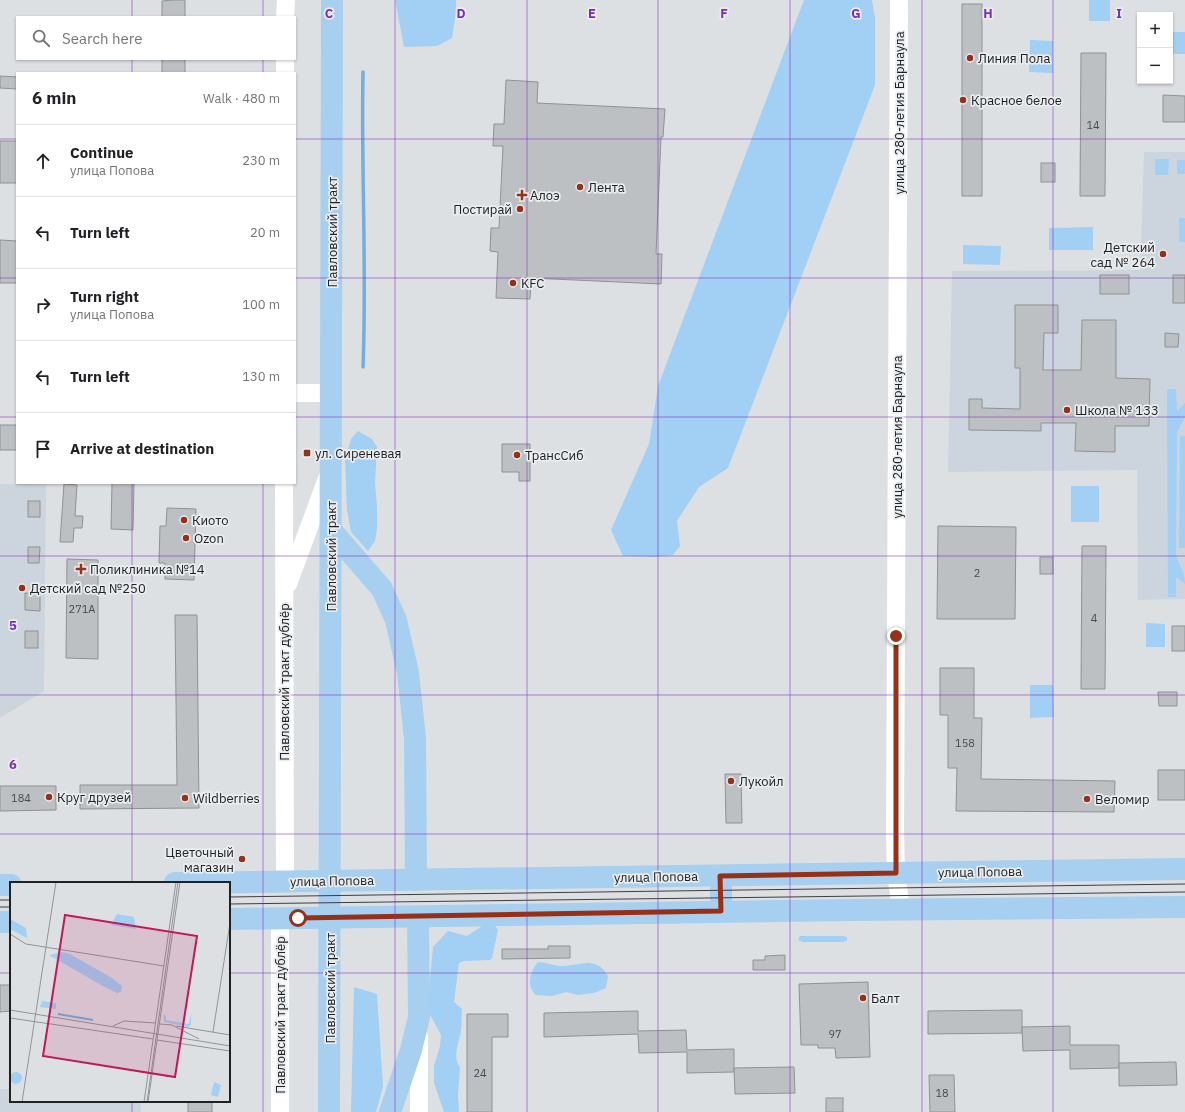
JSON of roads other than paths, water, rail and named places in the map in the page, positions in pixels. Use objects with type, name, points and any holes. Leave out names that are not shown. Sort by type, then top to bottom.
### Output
[{"type":"main road","name":"Павловский тракт","points":[[329,1112],[332,467],[332,0]]},
{"type":"main road","points":[[331,530],[382,590],[396,620],[408,673],[415,738],[416,880]]},
{"type":"main road","name":"улица Попова","points":[[230,882],[1185,870]]},
{"type":"main road","points":[[720,876],[721,911]]},
{"type":"main road","points":[[230,919],[721,911],[1185,907]]},
{"type":"main road","points":[[390,1112],[411,1050],[419,1017],[418,917]]},
{"type":"street","points":[[286,0],[286,16]]},
{"type":"street","name":"улица 280-летия Барнаула","points":[[899,0],[896,873],[901,909]]},
{"type":"street","points":[[285,60],[285,72]]},
{"type":"street","points":[[296,393],[332,393]]},
{"type":"street","points":[[284,596],[332,467]]},
{"type":"street","name":"Павловский тракт дублёр","points":[[284,484],[285,882]]},
{"type":"street","name":"Павловский тракт дублёр","points":[[280,918],[280,1112]]},
{"type":"street","points":[[419,1017],[419,1112]]},
{"type":"waterway","points":[[363,72],[363,367]]},
{"type":"tram line","points":[[230,897],[1185,884]]},
{"type":"tram line","points":[[230,904],[1185,892]]},
{"type":"tram line","points":[[0,900],[10,900]]},
{"type":"tram line","points":[[0,907],[10,907]]},
{"type":"place","name":"Линия Пола","points":[[970,58]]},
{"type":"place","name":"Красное белое","points":[[963,100]]},
{"type":"place","name":"Лента","points":[[580,187]]},
{"type":"place","name":"Алоэ","points":[[522,195]]},
{"type":"place","name":"Постирай","points":[[520,209]]},
{"type":"place","name":"Детский сад № 264","points":[[1163,254]]},
{"type":"place","name":"KFC","points":[[513,283]]},
{"type":"place","name":"Школа № 133","points":[[1067,410]]},
{"type":"place","name":"ул. Сиреневая","points":[[307,453]]},
{"type":"place","name":"ТрансСиб","points":[[517,455]]},
{"type":"place","name":"Киото","points":[[184,520]]},
{"type":"place","name":"Ozon","points":[[186,538]]},
{"type":"place","name":"Поликлиника №14","points":[[81,569]]},
{"type":"place","name":"Детский сад №250","points":[[22,588]]},
{"type":"place","name":"Лукойл","points":[[731,781]]},
{"type":"place","name":"Круг друзей","points":[[49,797]]},
{"type":"place","name":"Wildberries","points":[[185,798]]},
{"type":"place","name":"Веломир","points":[[1087,799]]},
{"type":"place","name":"Цветочный магазин","points":[[242,859]]},
{"type":"place","name":"Балт","points":[[863,998]]}]
